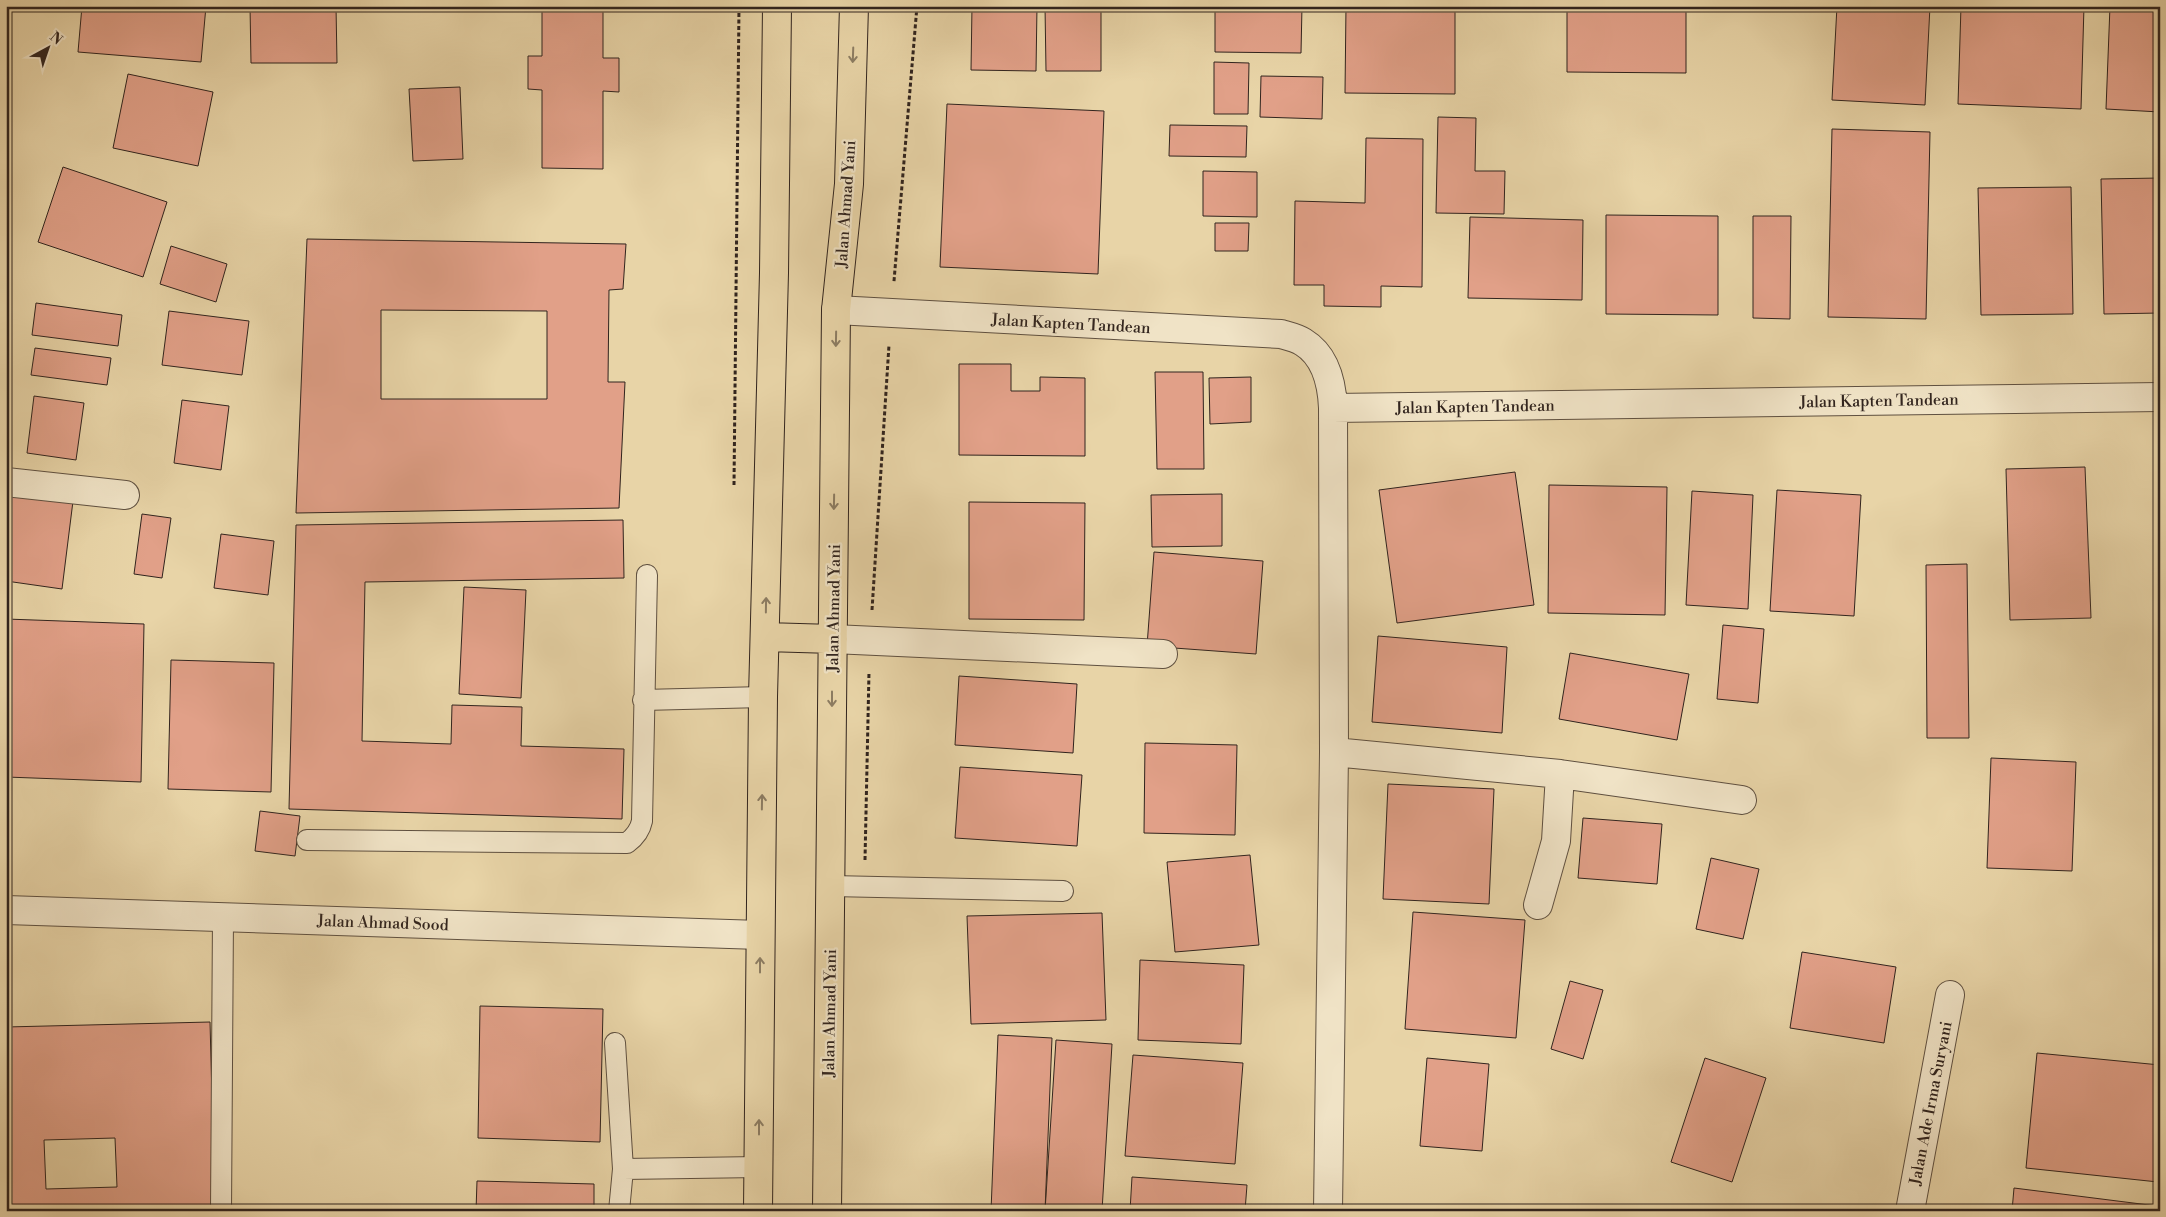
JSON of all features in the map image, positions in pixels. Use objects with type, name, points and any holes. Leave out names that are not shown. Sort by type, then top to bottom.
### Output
[{"type":"main road","points":[[758,1211],[763,697],[774,293],[777,6]]},
{"type":"main road","name":"Jalan Ahmad Yani","points":[[828,1211],[836,310],[849,184],[854,6]]},
{"type":"main road","points":[[765,637],[833,639]]},
{"type":"street","name":"Jalan Kapten Tandean","points":[[836,310],[1281,334],[1304,342],[1317,356],[1327,371],[1332,386],[1333,408],[2160,397]]},
{"type":"street","points":[[1328,1211],[1334,752],[1333,408]]},
{"type":"street","points":[[6,482],[125,495]]},
{"type":"street","points":[[833,639],[1163,654]]},
{"type":"street","points":[[1334,752],[1560,774],[1742,800]]},
{"type":"street","points":[[1538,905],[1556,841],[1560,774]]},
{"type":"street","name":"Jalan Ahmad Sood","points":[[6,910],[760,935]]},
{"type":"street","name":"Jalan Ade Irma Suryani","points":[[1910,1211],[1950,995]]},
{"type":"lane","points":[[307,840],[627,843],[638,832],[642,821],[647,574]]},
{"type":"lane","points":[[644,700],[763,697]]},
{"type":"lane","points":[[830,886],[1063,891]]},
{"type":"lane","points":[[221,1211],[223,916]]},
{"type":"lane","points":[[615,1043],[623,1169],[619,1211]]},
{"type":"lane","points":[[623,1169],[759,1167]]},
{"type":"path","points":[[734,490],[739,6]]},
{"type":"path","points":[[910,102],[917,6]]},
{"type":"building","points":[[82,6],[206,6],[201,62],[78,52]]},
{"type":"building","points":[[250,6],[336,6],[337,63],[251,63]]},
{"type":"building","points":[[542,6],[603,6],[603,58],[619,58],[619,92],[603,91],[603,169],[542,168],[542,90],[528,89],[528,56],[542,56]]},
{"type":"building","points":[[972,6],[1037,6],[1036,71],[971,70]]},
{"type":"building","points":[[1045,6],[1101,6],[1101,71],[1046,71]]},
{"type":"building","points":[[1215,6],[1302,6],[1301,53],[1215,52]]},
{"type":"building","points":[[1346,6],[1455,6],[1455,94],[1345,93]]},
{"type":"building","points":[[1567,6],[1686,6],[1686,73],[1567,72]]},
{"type":"building","points":[[1837,6],[1930,6],[1925,105],[1832,100]]},
{"type":"building","points":[[1961,6],[2084,6],[2081,109],[1958,104]]},
{"type":"building","points":[[2110,6],[2160,6],[2160,112],[2106,109]]},
{"type":"building","points":[[1214,62],[1249,63],[1248,114],[1214,114]]},
{"type":"building","points":[[128,74],[213,92],[198,166],[113,148]]},
{"type":"building","points":[[1261,76],[1323,77],[1322,119],[1260,117]]},
{"type":"building","points":[[460,87],[463,159],[413,161],[409,89]]},
{"type":"building","points":[[947,104],[1104,111],[1098,274],[940,267]]},
{"type":"building","points":[[1438,117],[1476,118],[1475,171],[1505,171],[1504,214],[1436,213]]},
{"type":"building","points":[[1170,125],[1247,126],[1246,157],[1169,156]]},
{"type":"building","points":[[1832,129],[1930,132],[1926,319],[1828,317]]},
{"type":"building","points":[[1366,138],[1423,139],[1422,287],[1381,286],[1381,307],[1324,306],[1324,285],[1294,285],[1295,201],[1365,203]]},
{"type":"building","points":[[63,167],[167,202],[143,277],[38,242]]},
{"type":"building","points":[[1203,171],[1257,172],[1257,217],[1203,216]]},
{"type":"building","points":[[2160,178],[2160,313],[2104,314],[2101,179]]},
{"type":"building","points":[[2071,187],[2073,314],[1981,315],[1978,188]]},
{"type":"building","points":[[1606,215],[1718,216],[1718,315],[1606,314]]},
{"type":"building","points":[[1753,216],[1791,216],[1790,319],[1753,318]]},
{"type":"building","points":[[1470,217],[1583,220],[1582,300],[1468,298]]},
{"type":"building","points":[[1215,223],[1249,223],[1248,251],[1215,251]]},
{"type":"building","points":[[307,239],[626,244],[623,289],[609,290],[608,382],[625,382],[619,508],[296,513]],"holes":[[[381,310],[547,311],[547,399],[381,399]]]},
{"type":"building","points":[[171,246],[227,264],[216,302],[160,284]]},
{"type":"building","points":[[36,303],[122,315],[118,346],[32,335]]},
{"type":"building","points":[[169,311],[249,321],[242,375],[162,365]]},
{"type":"building","points":[[35,348],[111,358],[107,385],[31,375]]},
{"type":"building","points":[[959,364],[1011,364],[1011,391],[1040,391],[1040,377],[1085,378],[1085,456],[959,455]]},
{"type":"building","points":[[1155,372],[1203,372],[1204,469],[1157,469]]},
{"type":"building","points":[[1251,377],[1251,422],[1210,424],[1209,378]]},
{"type":"building","points":[[34,396],[84,403],[76,460],[27,453]]},
{"type":"building","points":[[182,400],[229,406],[221,470],[174,463]]},
{"type":"building","points":[[2085,467],[2091,618],[2010,620],[2006,469]]},
{"type":"building","points":[[1515,472],[1534,605],[1397,623],[1379,490]]},
{"type":"building","points":[[6,484],[74,493],[62,589],[6,581]]},
{"type":"building","points":[[1549,485],[1667,487],[1665,615],[1548,613]]},
{"type":"building","points":[[1777,490],[1861,495],[1854,616],[1770,611]]},
{"type":"building","points":[[1692,491],[1753,495],[1748,609],[1686,605]]},
{"type":"building","points":[[1222,494],[1222,546],[1152,547],[1151,495]]},
{"type":"building","points":[[969,502],[1085,503],[1084,620],[969,619]]},
{"type":"building","points":[[142,514],[171,518],[162,578],[134,574]]},
{"type":"building","points":[[623,520],[624,578],[365,582],[362,741],[451,744],[452,705],[522,707],[521,746],[624,749],[622,819],[289,809],[296,525]]},
{"type":"building","points":[[221,534],[274,541],[268,595],[214,588]]},
{"type":"building","points":[[1154,552],[1263,561],[1256,654],[1147,646]]},
{"type":"building","points":[[1967,564],[1969,738],[1927,738],[1926,565]]},
{"type":"building","points":[[464,587],[526,590],[521,698],[459,694]]},
{"type":"building","points":[[6,619],[144,624],[141,782],[6,777]]},
{"type":"building","points":[[1723,625],[1764,629],[1758,703],[1717,699]]},
{"type":"building","points":[[1378,636],[1507,647],[1502,733],[1372,722]]},
{"type":"building","points":[[1570,653],[1689,674],[1677,740],[1559,719]]},
{"type":"building","points":[[171,660],[274,663],[271,792],[168,789]]},
{"type":"building","points":[[959,676],[1077,684],[1073,753],[955,745]]},
{"type":"building","points":[[1145,743],[1237,745],[1235,835],[1144,833]]},
{"type":"building","points":[[1991,758],[2076,762],[2072,871],[1987,868]]},
{"type":"building","points":[[960,767],[1082,775],[1077,846],[955,838]]},
{"type":"building","points":[[1388,784],[1494,789],[1489,904],[1383,899]]},
{"type":"building","points":[[260,811],[300,816],[295,856],[255,851]]},
{"type":"building","points":[[1583,818],[1662,824],[1657,884],[1578,878]]},
{"type":"building","points":[[1250,855],[1259,945],[1175,952],[1167,862]]},
{"type":"building","points":[[1711,858],[1759,869],[1743,939],[1696,929]]},
{"type":"building","points":[[1413,912],[1525,920],[1516,1038],[1405,1029]]},
{"type":"building","points":[[1102,913],[1106,1020],[971,1024],[967,916]]},
{"type":"building","points":[[1802,952],[1896,967],[1884,1043],[1790,1028]]},
{"type":"building","points":[[1140,960],[1244,965],[1241,1044],[1138,1040]]},
{"type":"building","points":[[1570,981],[1603,990],[1583,1059],[1551,1049]]},
{"type":"building","points":[[480,1006],[603,1009],[600,1142],[478,1138]]},
{"type":"building","points":[[210,1022],[215,1211],[6,1211],[6,1027]],"holes":[[[115,1138],[117,1187],[46,1189],[44,1140]]]},
{"type":"building","points":[[998,1035],[1052,1038],[1045,1211],[991,1211]]},
{"type":"building","points":[[1056,1040],[1112,1044],[1102,1211],[1045,1211]]},
{"type":"building","points":[[2037,1053],[2160,1065],[2160,1162],[2158,1182],[2026,1168]]},
{"type":"building","points":[[1133,1055],[1243,1063],[1235,1164],[1125,1156]]},
{"type":"building","points":[[1427,1058],[1489,1064],[1482,1151],[1420,1146]]},
{"type":"building","points":[[1705,1058],[1766,1078],[1732,1182],[1671,1162]]},
{"type":"building","points":[[1132,1177],[1247,1185],[1245,1211],[1130,1211]]},
{"type":"building","points":[[477,1181],[594,1184],[594,1211],[476,1211]]},
{"type":"building","points":[[2014,1188],[2157,1206],[2157,1211],[2012,1211]]}]
